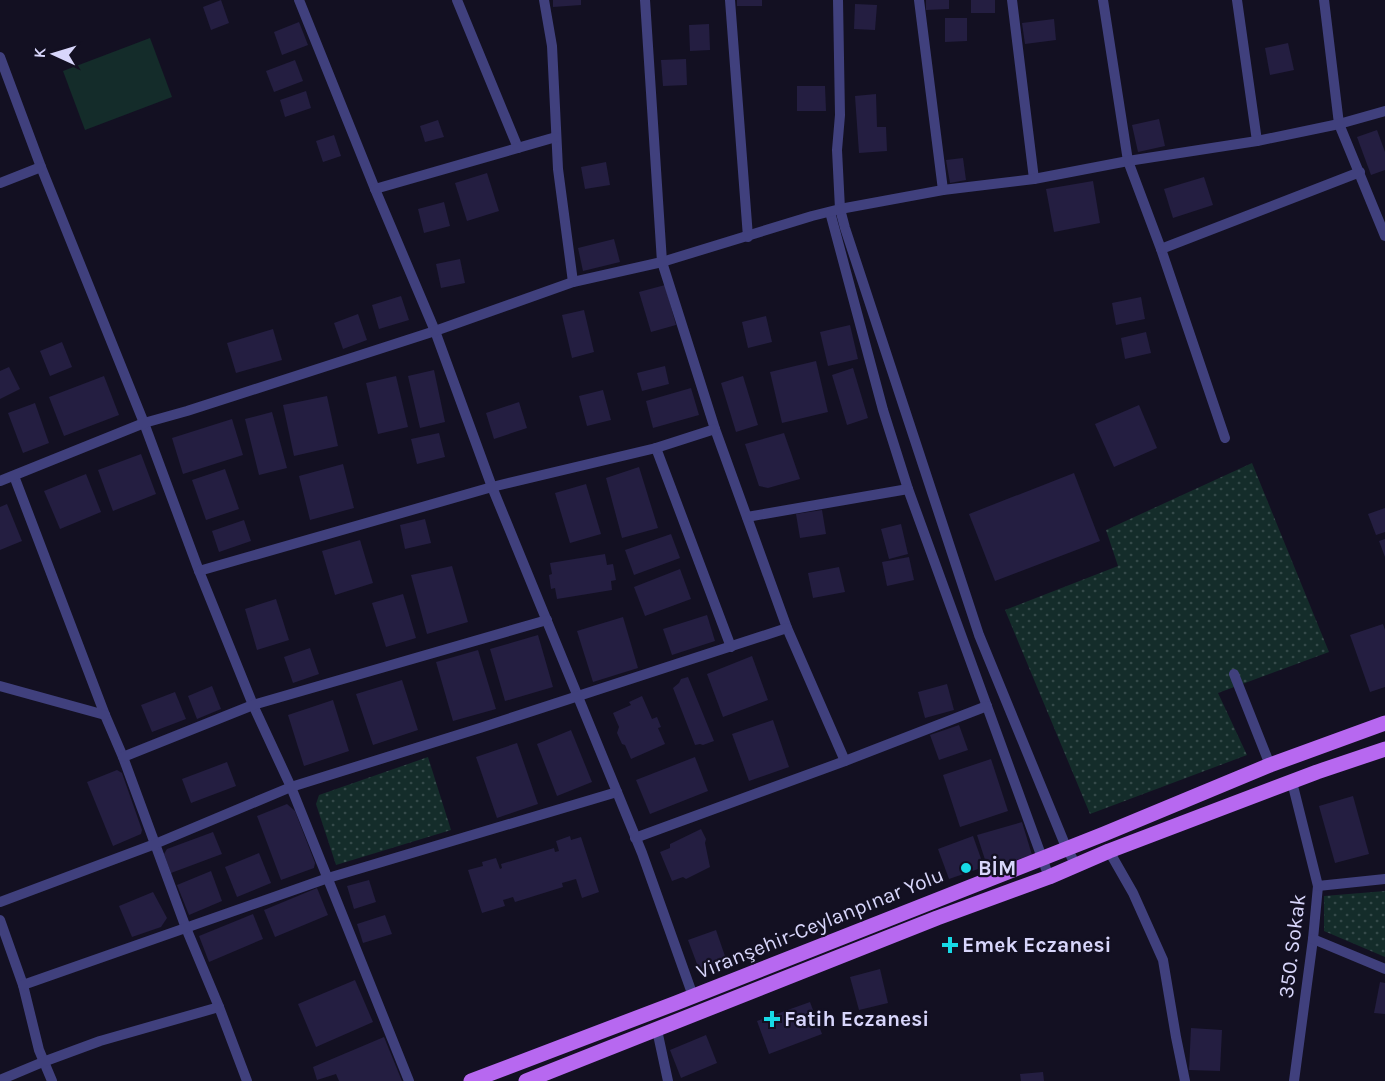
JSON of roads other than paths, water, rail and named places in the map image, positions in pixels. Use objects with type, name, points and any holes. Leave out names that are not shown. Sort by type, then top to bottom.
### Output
[{"type":"main road","name":"Viranşehir-Ceylanpınar Yolu","points":[[471,1081],[1042,858],[1270,765],[1385,723]]},
{"type":"main road","name":"Viranşehir-Ceylanpınar Yolu","points":[[526,1081],[937,918],[1049,877],[1109,851],[1385,749]]},
{"type":"street","points":[[299,0],[435,331],[492,487],[617,792],[693,996]]},
{"type":"street","points":[[457,0],[518,148]]},
{"type":"street","points":[[544,0],[552,46],[558,169],[573,282]]},
{"type":"street","points":[[645,0],[662,262],[715,429],[787,628],[844,761]]},
{"type":"street","points":[[730,0],[748,237]]},
{"type":"street","points":[[838,0],[840,115],[835,211],[883,410],[908,489],[1049,877]]},
{"type":"street","points":[[919,0],[943,190]]},
{"type":"street","points":[[1012,0],[1034,179]]},
{"type":"street","points":[[1103,0],[1128,161],[1161,249],[1225,438]]},
{"type":"street","points":[[1237,0],[1257,141]]},
{"type":"street","points":[[1324,0],[1339,124],[1385,236]]},
{"type":"street","points":[[0,57],[41,167],[144,423],[199,571],[253,705],[291,787],[409,1081]]},
{"type":"street","points":[[0,481],[144,423],[198,408],[435,331],[573,282],[662,262],[812,216],[943,190],[1034,179],[1128,161],[1257,141],[1339,124],[1385,111]]},
{"type":"street","points":[[375,189],[556,137]]},
{"type":"street","points":[[0,183],[41,167]]},
{"type":"street","points":[[1161,249],[1360,172]]},
{"type":"street","points":[[835,211],[845,228],[980,634],[1066,848],[1076,865]]},
{"type":"street","points":[[199,571],[492,487],[656,448],[715,429]]},
{"type":"street","points":[[656,448],[731,647]]},
{"type":"street","points":[[14,476],[123,757],[186,928],[247,1081]]},
{"type":"street","points":[[747,517],[908,489]]},
{"type":"street","points":[[123,757],[253,705],[547,620]]},
{"type":"street","points":[[0,902],[155,844],[291,787],[787,628]]},
{"type":"street","points":[[1234,674],[1270,765]]},
{"type":"street","points":[[0,686],[105,715]]},
{"type":"street","points":[[635,838],[987,706]]},
{"type":"street","name":"350. Sokak","points":[[1292,782],[1318,886],[1294,1081]]},
{"type":"street","points":[[22,985],[328,878],[617,792]]},
{"type":"street","points":[[1109,851],[1133,893],[1163,960],[1185,1081]]},
{"type":"street","points":[[1318,886],[1385,879]]},
{"type":"street","points":[[0,920],[22,985],[39,1050],[52,1081]]},
{"type":"street","points":[[1313,939],[1385,969]]},
{"type":"street","points":[[0,1080],[100,1041],[219,1007]]},
{"type":"street","points":[[657,1030],[668,1081]]},
{"type":"place","name":"BİM","points":[[966,868]]},
{"type":"place","name":"Emek Eczanesi","points":[[950,945]]},
{"type":"place","name":"Fatih Eczanesi","points":[[772,1019]]}]
